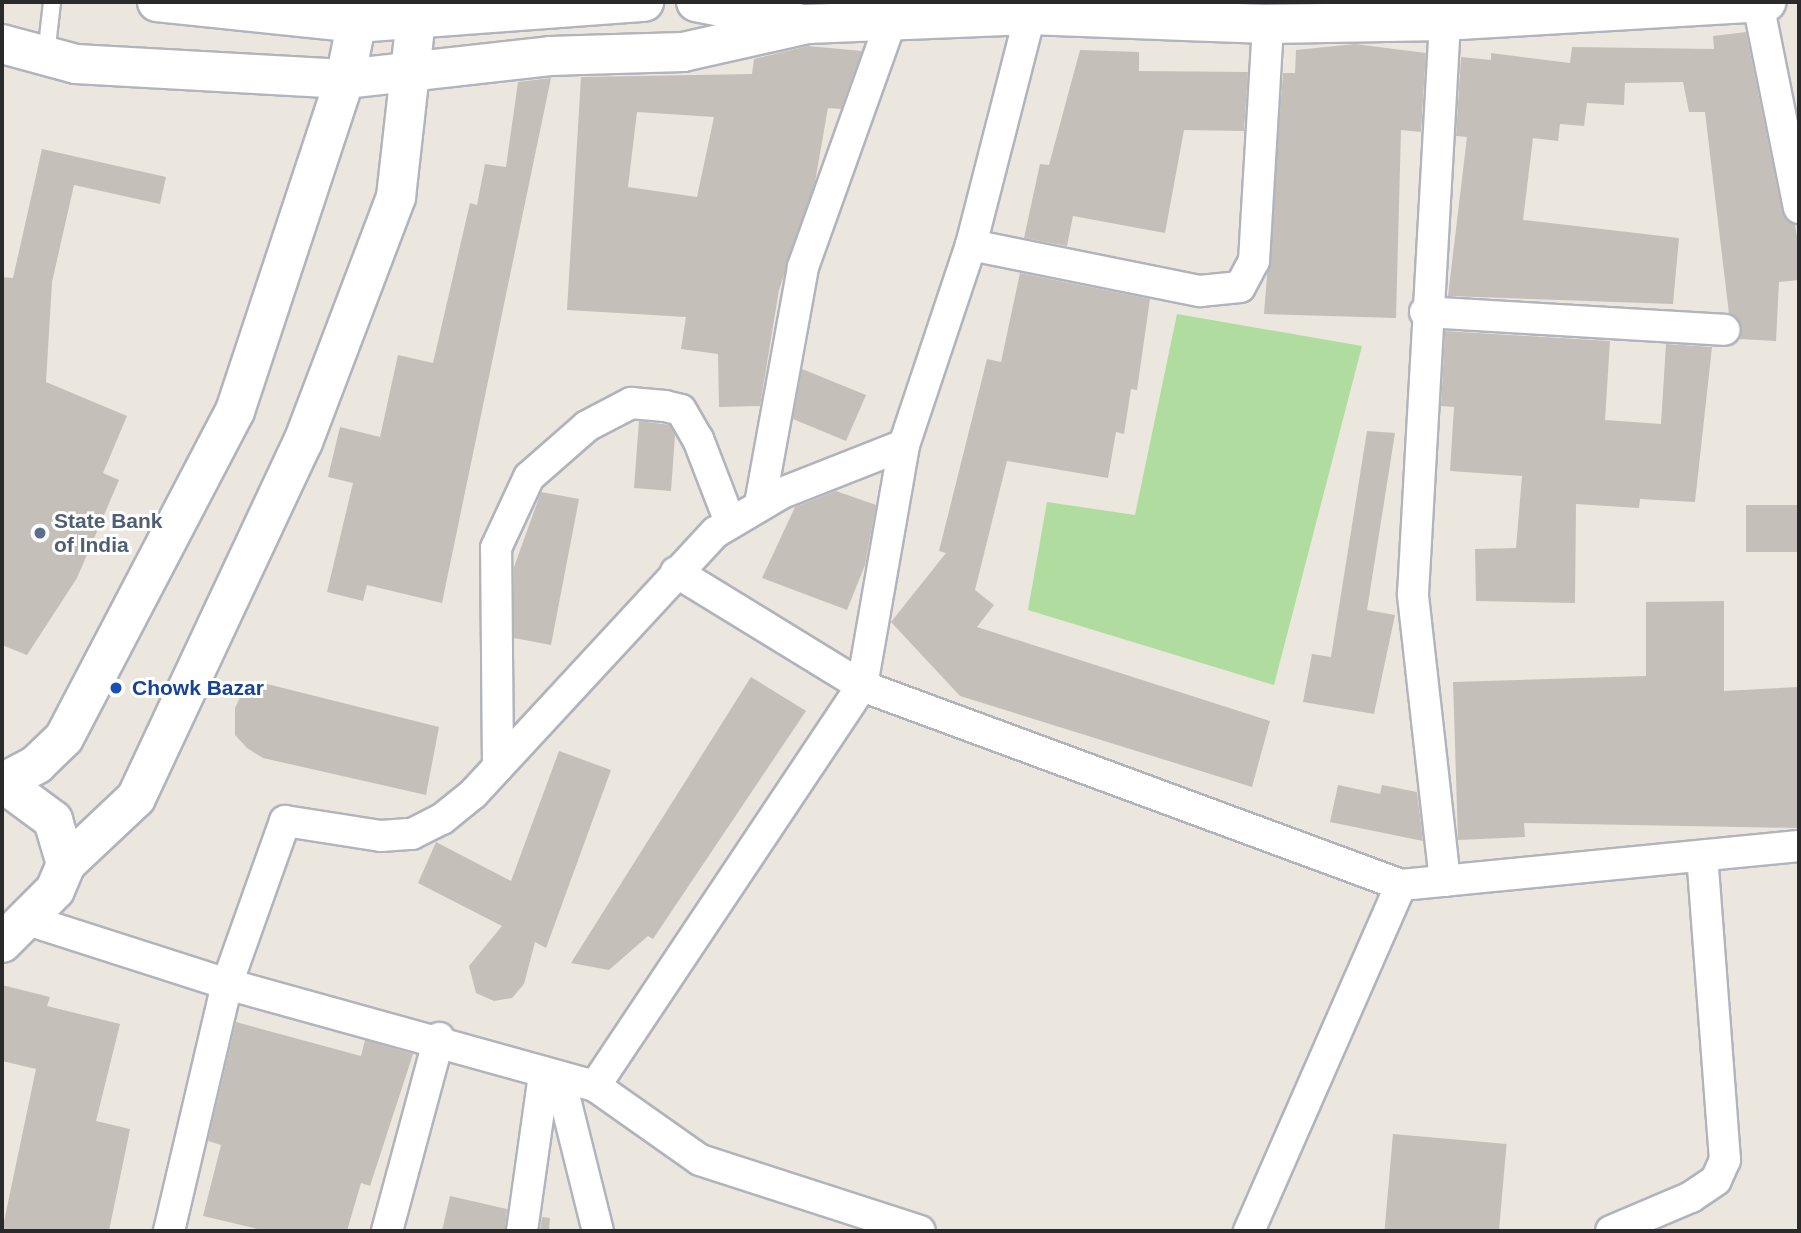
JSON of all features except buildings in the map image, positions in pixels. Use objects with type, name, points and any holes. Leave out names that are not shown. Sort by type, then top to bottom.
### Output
[{"type":"main road","points":[[157,2],[358,12],[644,2]]},
{"type":"main road","points":[[696,2],[808,24]]},
{"type":"main road","points":[[2,44],[76,64],[345,79],[412,75],[550,56],[683,52],[808,24],[1030,15],[1268,24],[1445,21],[1662,4],[1762,2]]},
{"type":"main road","points":[[15,932],[55,890],[66,864],[136,798],[303,442],[396,197],[418,10]]},
{"type":"main road","points":[[66,864],[53,820],[2,783],[64,738],[235,411],[345,79],[358,12]]},
{"type":"street","points":[[1762,2],[1799,208]]},
{"type":"street","points":[[595,1086],[862,686],[904,445],[971,245],[1030,15]]},
{"type":"street","points":[[760,504],[803,267],[891,21]]},
{"type":"street","points":[[1445,21],[1425,312],[1413,594],[1445,881]]},
{"type":"street","points":[[971,245],[1200,291],[1240,287],[1254,261],[1268,24]]},
{"type":"street","points":[[1425,312],[1724,330]]},
{"type":"street","points":[[498,768],[496,548],[529,477],[587,426],[631,403],[665,406],[681,410],[698,439],[730,522]]},
{"type":"street","points":[[169,1231],[228,984],[285,821],[381,836],[412,834],[442,820],[498,768],[676,572],[730,522],[760,504],[904,445]]},
{"type":"street","points":[[676,572],[862,686],[1401,885],[1799,846]]},
{"type":"street","points":[[1611,1231],[1691,1197],[1716,1180],[1725,1160],[1702,856]]},
{"type":"street","points":[[1249,1231],[1401,885]]},
{"type":"street","points":[[15,932],[439,1038],[552,1077],[595,1086],[700,1160],[920,1231]]},
{"type":"street","points":[[387,1231],[439,1038]]},
{"type":"street","points":[[522,1231],[552,1077]]},
{"type":"street","points":[[552,1077],[598,1231]]},
{"type":"lane","points":[[46,56],[52,2]]},
{"type":"green space","points":[[1177,314],[1362,346],[1274,685],[1028,610],[1047,502],[1135,515]]},
{"type":"place","name":"State Bank of India","points":[[40,533]]},
{"type":"place","name":"Chowk Bazar","points":[[116,688]]}]
